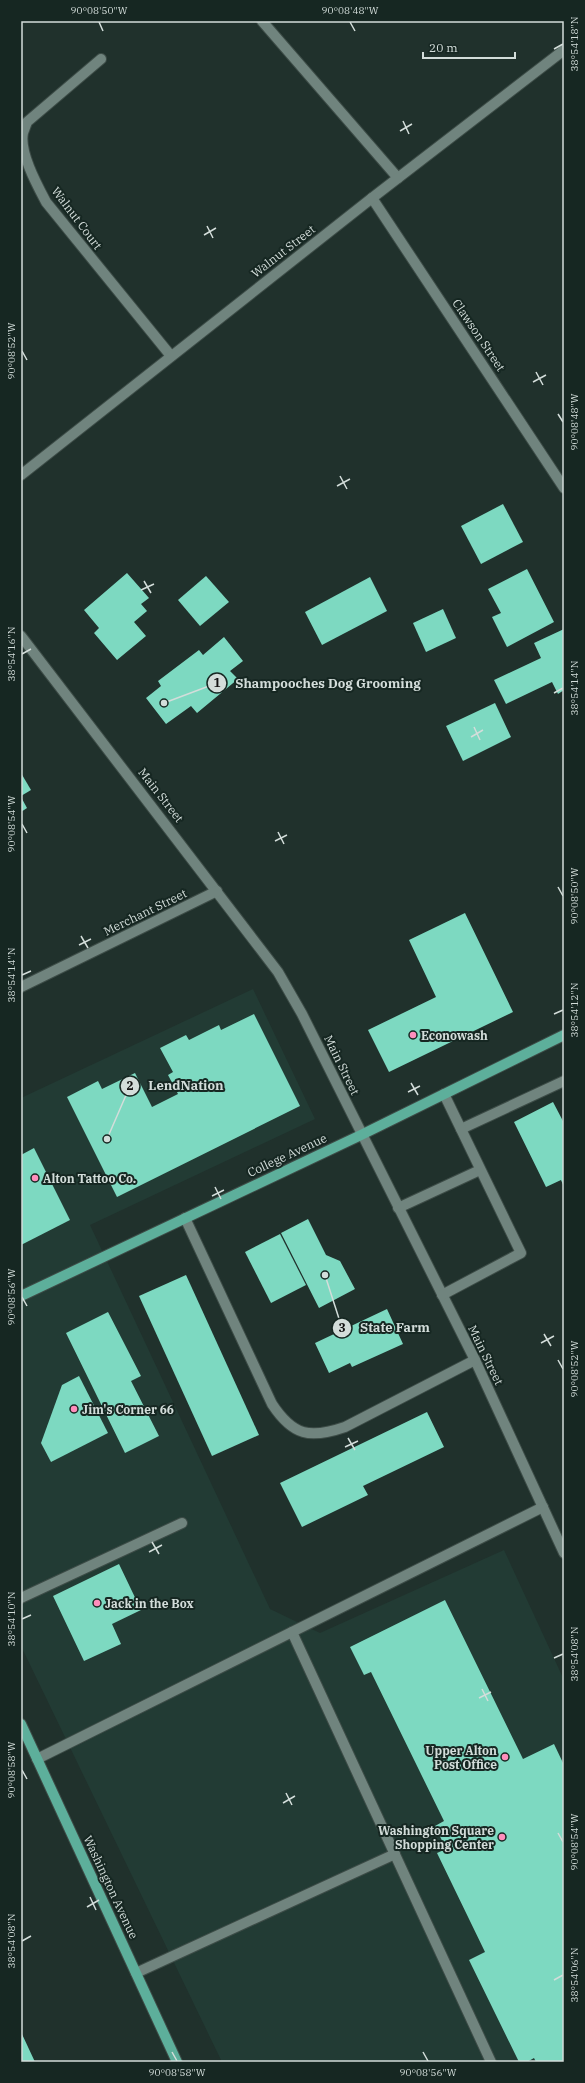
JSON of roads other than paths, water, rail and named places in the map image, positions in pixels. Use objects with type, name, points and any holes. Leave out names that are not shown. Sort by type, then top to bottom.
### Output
[{"type":"main road","name":"College Avenue","points":[[21,1296],[564,1037]]},
{"type":"main road","name":"Washington Avenue","points":[[21,1724],[177,2062]]},
{"type":"street","points":[[262,21],[398,178]]},
{"type":"street","name":"Walnut Street","points":[[21,475],[372,198],[564,50]]},
{"type":"street","name":"Walnut Court","points":[[101,60],[27,122],[23,134],[24,146],[32,172],[46,202],[171,356]]},
{"type":"street","name":"Clawson Street","points":[[372,198],[564,488]]},
{"type":"street","name":"Main Street","points":[[21,636],[278,972],[302,1014],[361,1135],[475,1360],[564,1553]]},
{"type":"street","name":"Merchant Street","points":[[21,987],[217,891]]},
{"type":"street","points":[[461,1129],[564,1081]]},
{"type":"street","points":[[442,1295],[521,1253],[444,1094]]},
{"type":"street","points":[[398,1208],[480,1170]]},
{"type":"street","points":[[186,1218],[272,1404],[282,1419],[295,1429],[312,1435],[325,1434],[345,1427],[475,1360]]},
{"type":"street","points":[[37,1759],[543,1507]]},
{"type":"street","points":[[21,1598],[182,1523]]},
{"type":"street","points":[[292,1632],[490,2062]]},
{"type":"street","points":[[136,1973],[395,1854]]},
{"type":"place","name":"Shampooches Dog Grooming","points":[[164,703]]},
{"type":"place","name":"Econowash","points":[[413,1035]]},
{"type":"place","name":"LendNation","points":[[107,1139]]},
{"type":"place","name":"Alton Tattoo Co.","points":[[35,1178]]},
{"type":"place","name":"State Farm","points":[[325,1275]]},
{"type":"place","name":"Jim's Corner 66","points":[[74,1409]]},
{"type":"place","name":"Jack in the Box","points":[[97,1603]]},
{"type":"place","name":"Upper Alton Post Office","points":[[505,1757]]},
{"type":"place","name":"Washington Square Shopping Center","points":[[502,1837]]}]
